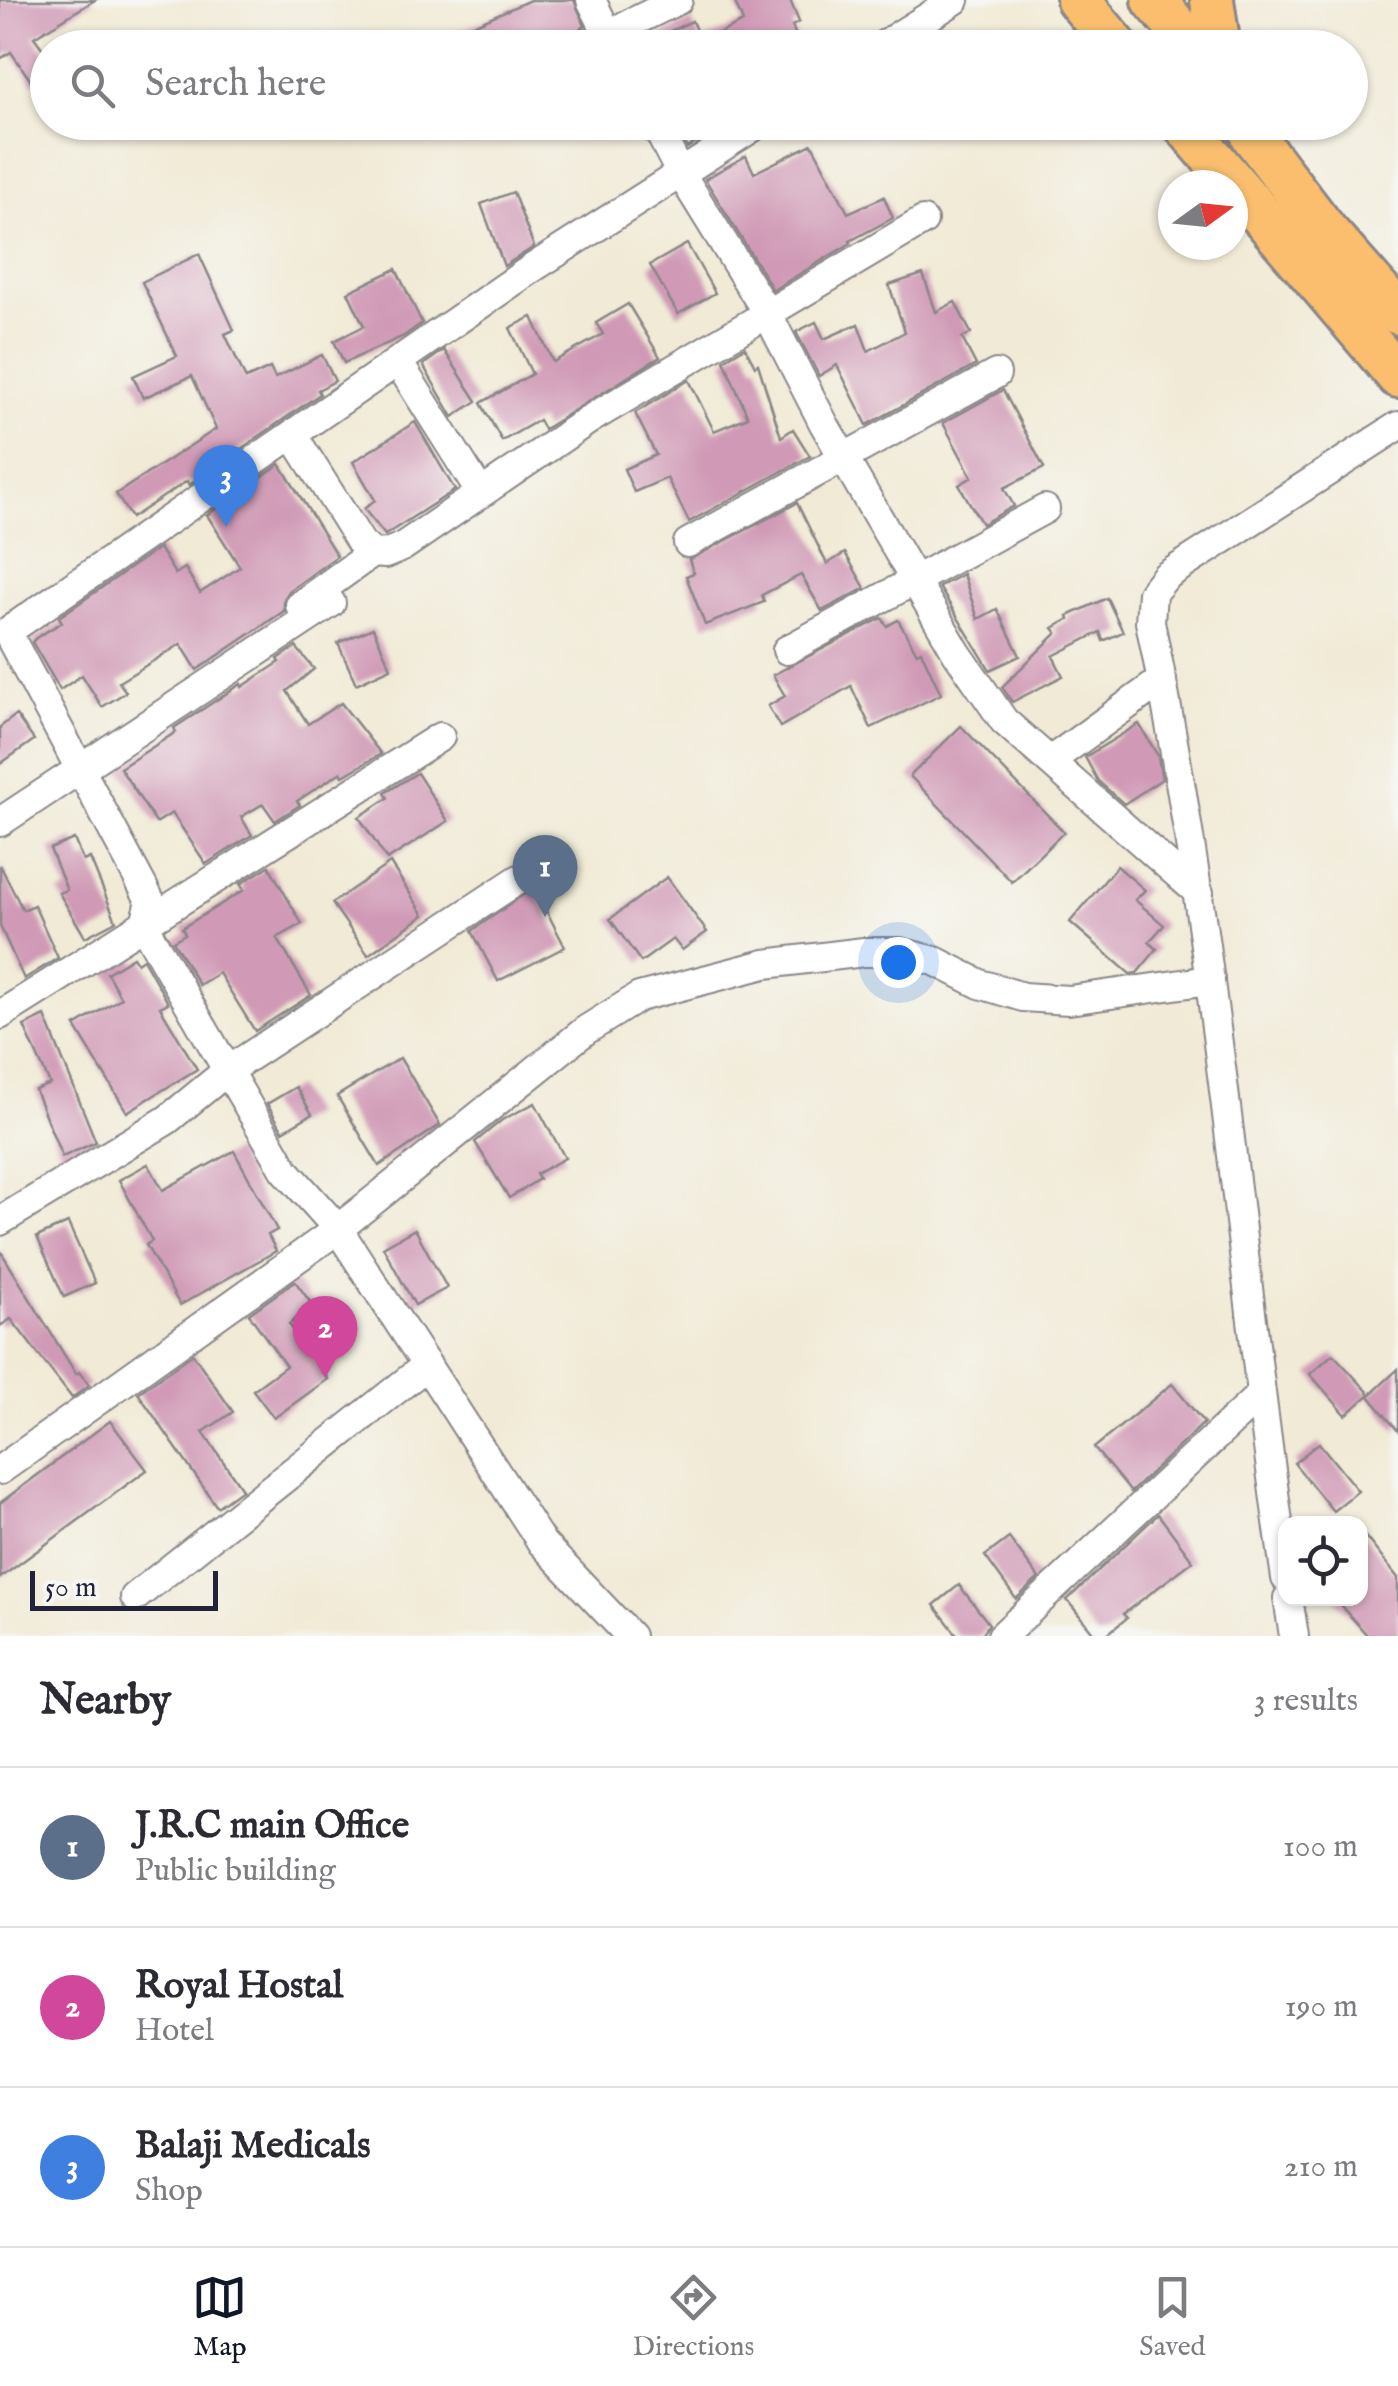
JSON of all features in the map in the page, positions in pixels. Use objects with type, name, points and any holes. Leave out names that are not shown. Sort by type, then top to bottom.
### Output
[{"type":"main road","points":[[1078,0],[1103,30]]},
{"type":"main road","points":[[1154,0],[1180,30]]},
{"type":"main road","points":[[1212,0],[1216,30]]},
{"type":"main road","points":[[1197,140],[1398,376]]},
{"type":"main road","points":[[1256,140],[1398,313]]},
{"type":"main road","points":[[1278,140],[1398,278]]},
{"type":"street","points":[[591,0],[606,30]]},
{"type":"street","points":[[630,30],[678,0]]},
{"type":"street","points":[[907,30],[955,0]]},
{"type":"street","points":[[663,140],[767,314],[842,456],[957,653],[1004,721],[1200,894]]},
{"type":"street","points":[[630,1636],[542,1543],[338,1228],[286,1170],[225,1067],[147,914],[86,758],[2,628],[294,435],[532,269],[733,140]]},
{"type":"street","points":[[294,435],[361,543],[372,553],[386,554],[590,420],[923,221]]},
{"type":"street","points":[[398,362],[480,492]]},
{"type":"street","points":[[688,543],[996,374]]},
{"type":"street","points":[[1278,1524],[1259,1396],[1200,894],[1150,622],[1152,593],[1166,576],[1398,426]]},
{"type":"street","points":[[787,650],[1045,510]]},
{"type":"street","points":[[0,822],[372,553]]},
{"type":"street","points":[[86,758],[331,602]]},
{"type":"street","points":[[1050,761],[1162,680]]},
{"type":"street","points":[[0,1015],[147,914],[437,728]]},
{"type":"street","points":[[0,1220],[167,1120],[225,1067],[516,873]]},
{"type":"street","points":[[0,1470],[338,1228],[586,1030],[639,997],[765,964],[864,952],[900,952],[935,961],[980,984],[1038,998],[1070,1000],[1210,980]]},
{"type":"street","points":[[135,1598],[427,1365]]},
{"type":"street","points":[[1002,1636],[1259,1396]]},
{"type":"street","points":[[1289,1606],[1294,1636]]},
{"type":"building","points":[[0,0],[95,0],[46,30],[30,30],[30,80],[11,52],[0,59]]},
{"type":"building","points":[[530,0],[574,0],[585,26],[579,30],[462,30]]},
{"type":"building","points":[[734,0],[790,0],[799,22],[792,26],[794,30],[726,30],[743,22]]},
{"type":"building","points":[[692,21],[696,30],[672,30]]},
{"type":"building","points":[[683,140],[700,140],[687,148]]},
{"type":"building","points":[[812,144],[848,213],[884,197],[893,218],[773,290],[705,179],[746,156],[754,173]]},
{"type":"building","points":[[513,192],[534,247],[504,266],[481,204]]},
{"type":"building","points":[[687,244],[715,293],[678,314],[650,265]]},
{"type":"building","points":[[199,254],[234,330],[225,334],[246,379],[270,368],[275,378],[322,355],[335,381],[189,485],[187,481],[131,518],[116,494],[216,429],[192,376],[143,398],[133,376],[177,356],[142,282]]},
{"type":"building","points":[[396,269],[422,323],[404,336],[344,363],[334,341],[364,326],[348,292]]},
{"type":"building","points":[[923,274],[936,312],[955,302],[971,333],[962,338],[976,365],[867,425],[837,365],[819,376],[796,332],[816,322],[824,339],[858,324],[868,351],[905,332],[889,285]]},
{"type":"building","points":[[628,304],[660,357],[544,429],[539,420],[502,441],[481,403],[532,374],[510,328],[532,317],[553,362],[603,334],[596,323]]},
{"type":"building","points":[[745,347],[755,366],[758,364],[781,437],[793,429],[810,456],[689,522],[667,478],[634,492],[624,469],[656,455],[635,413],[689,380],[714,431],[748,417],[724,360]]},
{"type":"building","points":[[444,350],[477,401],[453,417],[423,365]]},
{"type":"building","points":[[1003,390],[1044,468],[1004,488],[1014,506],[982,524],[959,485],[972,477],[943,423]]},
{"type":"building","points":[[415,422],[455,490],[385,535],[364,509],[375,500],[353,462]]},
{"type":"building","points":[[280,464],[337,556],[289,591],[284,611],[197,670],[181,644],[119,682],[126,692],[102,707],[82,675],[60,690],[32,642],[62,622],[59,617],[159,548],[175,574],[185,568],[200,593],[240,567],[207,515]]},
{"type":"building","points":[[797,503],[827,564],[845,553],[865,588],[822,611],[801,575],[762,595],[764,602],[705,625],[686,576],[694,573],[689,560]]},
{"type":"building","points":[[963,574],[978,619],[997,609],[1020,656],[990,670],[939,587]]},
{"type":"building","points":[[1107,598],[1123,632],[1103,641],[1100,632],[1053,656],[1063,676],[1012,702],[1002,687],[1057,633],[1053,628],[1068,616]]},
{"type":"building","points":[[882,618],[887,626],[898,620],[917,653],[921,651],[941,694],[871,728],[851,686],[780,727],[768,706],[785,696],[773,675]]},
{"type":"building","points":[[373,628],[391,668],[356,684],[338,643]]},
{"type":"building","points":[[296,647],[314,669],[287,691],[308,724],[341,703],[381,754],[343,776],[341,772],[275,821],[263,804],[241,817],[252,835],[206,864],[172,813],[156,823],[120,768],[176,732],[174,728],[280,662],[278,659]]},
{"type":"building","points":[[16,715],[34,740],[0,764],[0,727]]},
{"type":"building","points":[[1139,724],[1158,756],[1162,779],[1124,804],[1098,781],[1085,757]]},
{"type":"building","points":[[961,726],[1064,832],[1012,882],[910,776]]},
{"type":"building","points":[[417,773],[448,821],[387,860],[359,817],[388,798],[385,793]]},
{"type":"building","points":[[74,839],[83,861],[90,858],[116,921],[85,937],[59,893],[67,890],[50,849]]},
{"type":"building","points":[[390,863],[424,915],[368,955],[332,903]]},
{"type":"building","points":[[0,865],[23,910],[34,905],[58,958],[24,979],[0,926]]},
{"type":"building","points":[[269,866],[302,924],[277,938],[311,995],[255,1031],[219,973],[199,985],[173,941],[185,934],[182,928],[244,890],[240,884]]},
{"type":"building","points":[[1117,866],[1145,890],[1135,900],[1164,925],[1149,942],[1157,949],[1137,973],[1130,974],[1070,922]]},
{"type":"building","points":[[667,877],[707,932],[682,950],[673,939],[641,962],[610,919]]},
{"type":"building","points":[[534,887],[565,947],[498,981],[472,931]]},
{"type":"building","points":[[133,957],[137,963],[143,959],[168,1003],[160,1007],[197,1069],[127,1112],[75,1026],[121,998],[107,973]]},
{"type":"building","points":[[45,1016],[96,1142],[62,1157],[35,1090],[50,1084],[24,1026]]},
{"type":"building","points":[[400,1058],[440,1125],[379,1166],[337,1096]]},
{"type":"building","points":[[296,1087],[312,1114],[283,1131],[267,1104]]},
{"type":"building","points":[[535,1103],[565,1158],[536,1174],[539,1179],[509,1198],[475,1142],[502,1120]]},
{"type":"building","points":[[234,1151],[277,1230],[268,1235],[276,1251],[180,1305],[146,1245],[152,1241],[119,1180],[148,1164],[163,1190]]},
{"type":"building","points":[[68,1223],[95,1283],[64,1297],[37,1237]]},
{"type":"building","points":[[415,1229],[447,1288],[415,1305],[383,1247]]},
{"type":"building","points":[[0,1250],[76,1374],[79,1372],[89,1385],[72,1398],[11,1319],[0,1326]]},
{"type":"building","points":[[295,1281],[313,1306],[289,1324],[328,1379],[274,1418],[253,1390],[286,1366],[249,1314]]},
{"type":"building","points":[[193,1354],[233,1412],[203,1432],[242,1489],[217,1507],[138,1393]]},
{"type":"building","points":[[1333,1354],[1370,1394],[1346,1415],[1310,1374]]},
{"type":"building","points":[[1398,1369],[1398,1431],[1369,1396]]},
{"type":"building","points":[[1172,1384],[1204,1423],[1131,1492],[1094,1448]]},
{"type":"building","points":[[110,1421],[147,1470],[0,1578],[0,1503]]},
{"type":"building","points":[[1319,1443],[1358,1491],[1333,1511],[1294,1463]]},
{"type":"building","points":[[1158,1514],[1193,1561],[1123,1614],[1127,1618],[1105,1636],[1096,1636],[1067,1600]]},
{"type":"building","points":[[1009,1538],[1039,1578],[1016,1599],[985,1556]]},
{"type":"building","points":[[1368,1540],[1398,1578],[1398,1636],[1368,1636],[1341,1606],[1368,1606]]},
{"type":"building","points":[[959,1585],[989,1624],[981,1636],[958,1636],[934,1605]]},
{"type":"place","name":"Balaji Medicals","points":[[226,527]]},
{"type":"place","name":"J.R.C main Office","points":[[545,917]]},
{"type":"place","name":"Royal Hostal","points":[[325,1378]]}]
